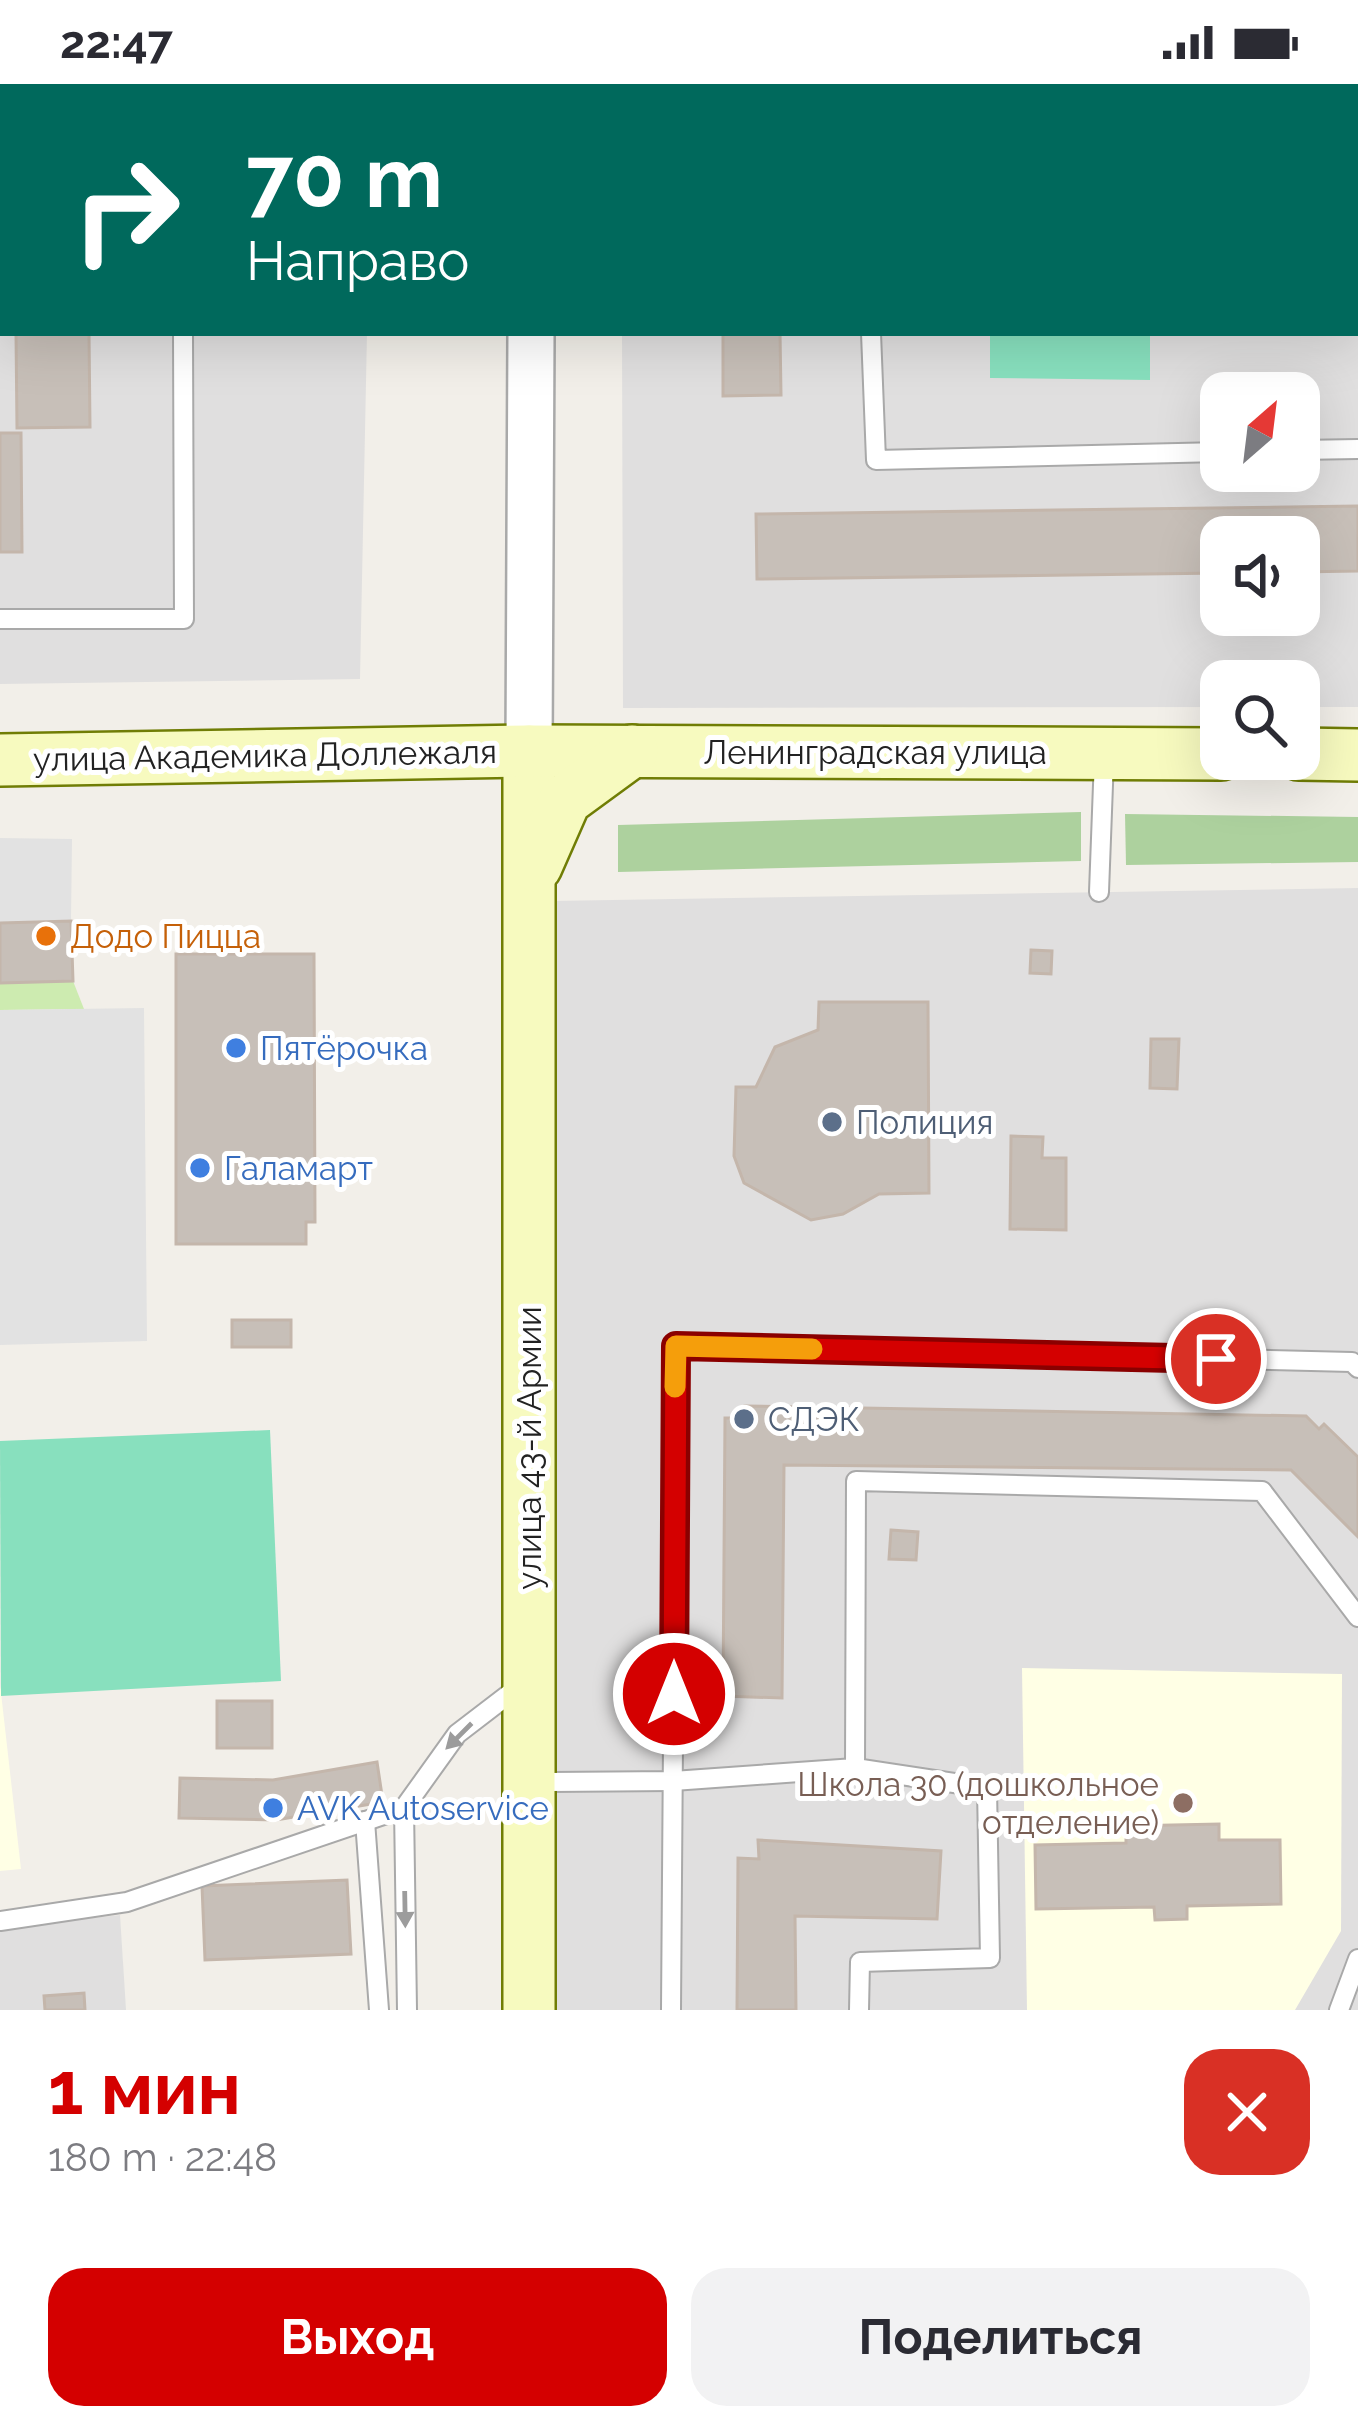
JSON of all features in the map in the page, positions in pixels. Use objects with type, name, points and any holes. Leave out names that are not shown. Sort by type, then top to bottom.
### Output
[{"type":"main road","name":"Ленинградская улица","points":[[529,751],[1200,754]]},
{"type":"main road","name":"улица Академика Доллежаля","points":[[0,760],[529,751]]},
{"type":"main road","name":"улица 43-й Армии","points":[[529,751],[529,1679],[536,1784],[529,2010]]},
{"type":"main road","name":"улица 43-й Армии","points":[[529,886],[549,827],[566,800],[632,751]]},
{"type":"main road","points":[[1320,754],[1358,755]]},
{"type":"street","name":"улица 43-й Армии","points":[[529,751],[531,336]]},
{"type":"lane","points":[[0,619],[184,619],[183,336]]},
{"type":"lane","points":[[871,336],[876,460],[1200,452]]},
{"type":"lane","points":[[1320,450],[1358,449]]},
{"type":"lane","points":[[1099,892],[1104,753]]},
{"type":"lane","points":[[671,2010],[676,1346],[1356,1363]]},
{"type":"lane","points":[[855,1768],[856,1481],[1262,1491],[1358,1617]]},
{"type":"lane","points":[[0,1921],[127,1902],[404,1808],[457,1734],[529,1679]]},
{"type":"lane","points":[[536,1784],[673,1781],[855,1768],[986,1788],[990,1958],[860,1962],[860,2010]]},
{"type":"lane","points":[[404,1808],[407,2010]]},
{"type":"lane","points":[[365,1821],[379,2010]]},
{"type":"lane","points":[[1339,2010],[1358,1959]]},
{"type":"shaded area","points":[[0,336],[367,336],[360,679],[0,684]]},
{"type":"shaded area","points":[[622,336],[1358,336],[1358,707],[1320,707],[1320,660],[1200,660],[1200,707],[623,708]]},
{"type":"shaded area","points":[[0,838],[72,839],[71,921],[0,923]]},
{"type":"shaded area","points":[[1358,888],[1358,2010],[554,2010],[552,901]]},
{"type":"shaded area","points":[[144,1008],[147,1341],[0,1345],[0,1010]]},
{"type":"shaded area","name":"Школа 30 (дошкольное отделение)","points":[[1022,1668],[1342,1674],[1341,1931],[1295,2010],[1027,2010]]},
{"type":"shaded area","points":[[0,1684],[21,1869],[0,1871]]},
{"type":"shaded area","points":[[120,1915],[126,2010],[0,2010],[0,1928]]},
{"type":"green space","points":[[990,336],[1150,336],[1150,380],[990,378]]},
{"type":"green space","points":[[1081,812],[1081,861],[618,872],[618,825]]},
{"type":"green space","points":[[1125,814],[1358,817],[1358,862],[1126,865]]},
{"type":"green space","points":[[73,981],[84,1009],[0,1010],[0,983]]},
{"type":"green space","points":[[270,1430],[281,1681],[1,1696],[0,1441]]},
{"type":"building","points":[[16,336],[89,336],[90,427],[17,428]]},
{"type":"building","points":[[723,336],[780,336],[781,395],[723,396]]},
{"type":"building","points":[[0,433],[21,433],[22,552],[0,552]]},
{"type":"building","points":[[1358,506],[1358,571],[1320,572],[1320,516],[1200,516],[1200,573],[757,579],[756,514]]},
{"type":"building","points":[[71,921],[73,981],[0,983],[0,923]]},
{"type":"building","points":[[1031,950],[1052,951],[1051,974],[1030,973]]},
{"type":"building","points":[[176,954],[314,954],[315,1222],[306,1222],[306,1244],[176,1244]]},
{"type":"building","name":"Полиция","points":[[819,1002],[928,1002],[929,1193],[879,1194],[843,1214],[811,1220],[744,1183],[734,1156],[736,1087],[756,1087],[775,1047],[818,1030]]},
{"type":"building","points":[[1151,1039],[1179,1039],[1177,1089],[1150,1088]]},
{"type":"building","points":[[1011,1136],[1043,1137],[1042,1158],[1066,1158],[1066,1230],[1010,1229]]},
{"type":"building","points":[[232,1320],[291,1320],[291,1347],[232,1347]]},
{"type":"building","points":[[745,1406],[1306,1416],[1319,1429],[1324,1424],[1358,1457],[1358,1537],[1291,1470],[784,1465],[782,1698],[723,1696],[725,1418],[746,1418]]},
{"type":"building","points":[[891,1530],[918,1532],[916,1560],[889,1559]]},
{"type":"building","points":[[217,1701],[272,1701],[272,1748],[217,1748]]},
{"type":"building","points":[[377,1762],[383,1802],[276,1820],[179,1818],[180,1778],[273,1780]]},
{"type":"building","points":[[1219,1824],[1219,1840],[1280,1840],[1281,1904],[1187,1906],[1187,1919],[1155,1920],[1154,1907],[1036,1909],[1035,1845],[1126,1843],[1126,1826]]},
{"type":"building","points":[[758,1840],[941,1851],[937,1919],[795,1916],[796,2010],[737,2010],[738,1858],[759,1859]]},
{"type":"building","points":[[347,1880],[351,1954],[205,1960],[202,1886]]},
{"type":"building","points":[[84,1993],[85,2010],[45,2010],[44,1996]]},
{"type":"slow traffic","points":[[675,1387],[676,1346],[812,1349]]},
{"type":"place","name":"Додо Пицца","points":[[46,936]]},
{"type":"place","name":"Пятёрочка","points":[[236,1048]]},
{"type":"place","name":"Полиция","points":[[832,1122]]},
{"type":"place","name":"Галамарт","points":[[200,1168]]},
{"type":"place","name":"СДЭК","points":[[744,1419]]},
{"type":"place","name":"Школа 30 (дошкольное отделение)","points":[[1183,1803]]},
{"type":"place","name":"AVK Autoservice","points":[[273,1808]]},
{"type":"route","points":[[674,1694],[676,1346],[1216,1359]]}]
